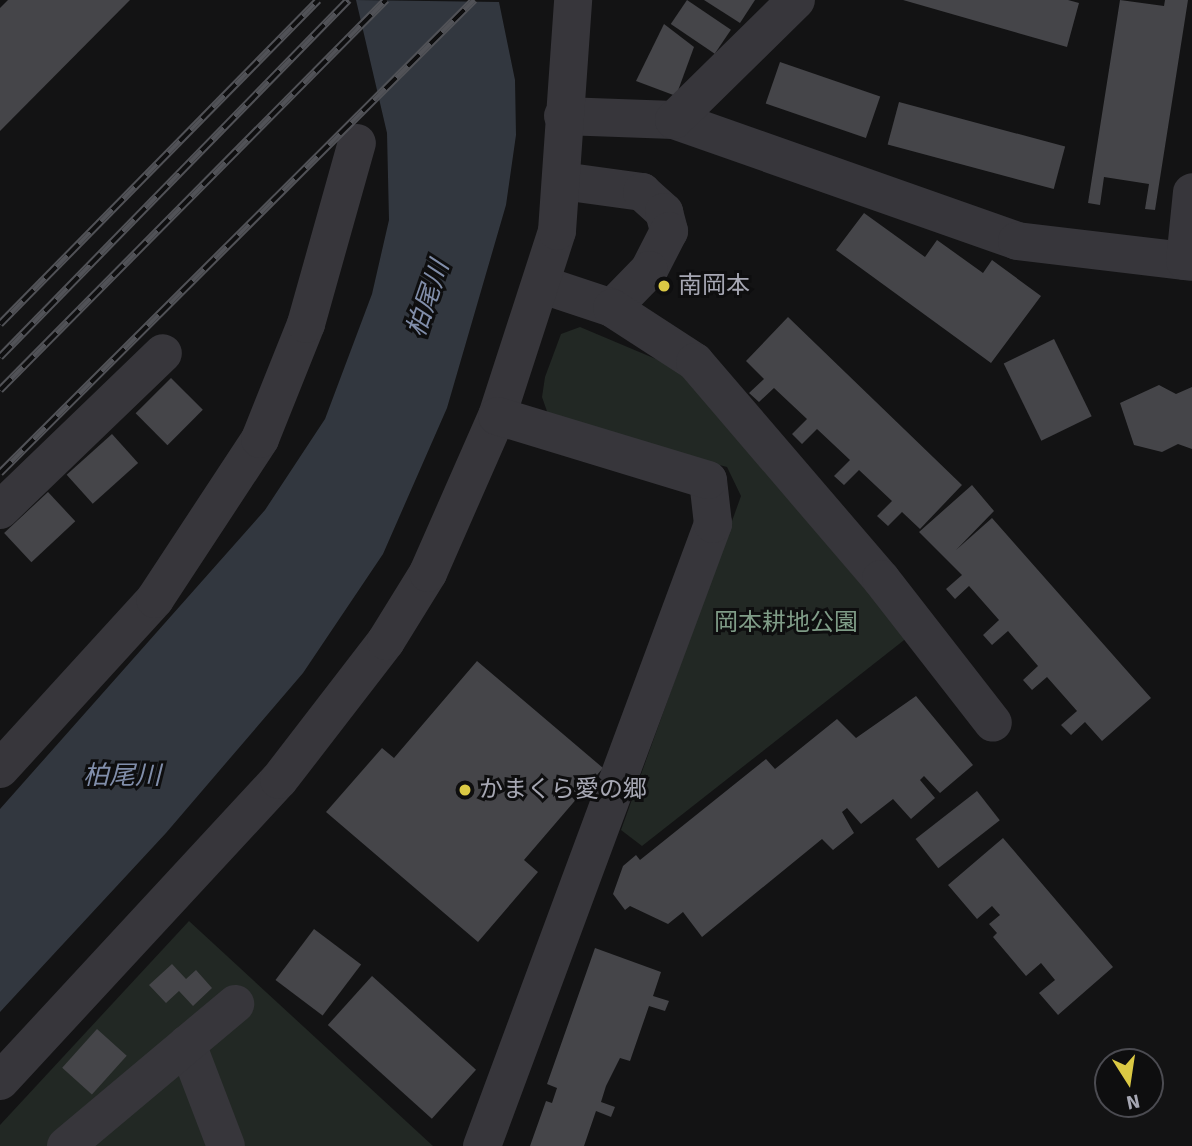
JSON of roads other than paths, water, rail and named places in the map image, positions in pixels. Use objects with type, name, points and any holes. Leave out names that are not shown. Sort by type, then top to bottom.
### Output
[{"type":"street","points":[[0,1081],[279,780],[386,641],[428,573],[498,416],[543,285],[562,181],[563,116],[573,0]]},
{"type":"street","points":[[674,120],[796,0]]},
{"type":"street","points":[[563,116],[674,120],[1017,241],[1188,262],[1192,192]]},
{"type":"street","points":[[0,769],[155,598],[260,439],[318,289],[356,143]]},
{"type":"street","points":[[562,181],[642,192],[664,212],[669,231],[649,270],[612,308]]},
{"type":"street","points":[[543,285],[612,308],[695,362],[881,579],[993,723]]},
{"type":"street","points":[[0,510],[163,353]]},
{"type":"street","points":[[482,1146],[713,524],[708,480],[498,416]]},
{"type":"street","points":[[66,1146],[236,1004]]},
{"type":"street","points":[[187,1044],[212,1135]]},
{"type":"water","name":"柏尾川","points":[[356,0],[499,2],[515,80],[516,135],[506,205],[447,408],[383,554],[303,673],[166,833],[0,1012],[0,809],[265,510],[325,419],[372,294],[389,220],[387,133]]},
{"type":"railway","points":[[0,324],[318,0]]},
{"type":"railway","points":[[0,357],[348,0]]},
{"type":"railway","points":[[0,390],[386,0]]},
{"type":"railway","points":[[0,473],[474,0]]},
{"type":"place","name":"南岡本","points":[[664,286]]},
{"type":"place","name":"かまくら愛の郷","points":[[465,790]]},
{"type":"park label","name":"岡本耕地公園","points":[[786,623]]}]
